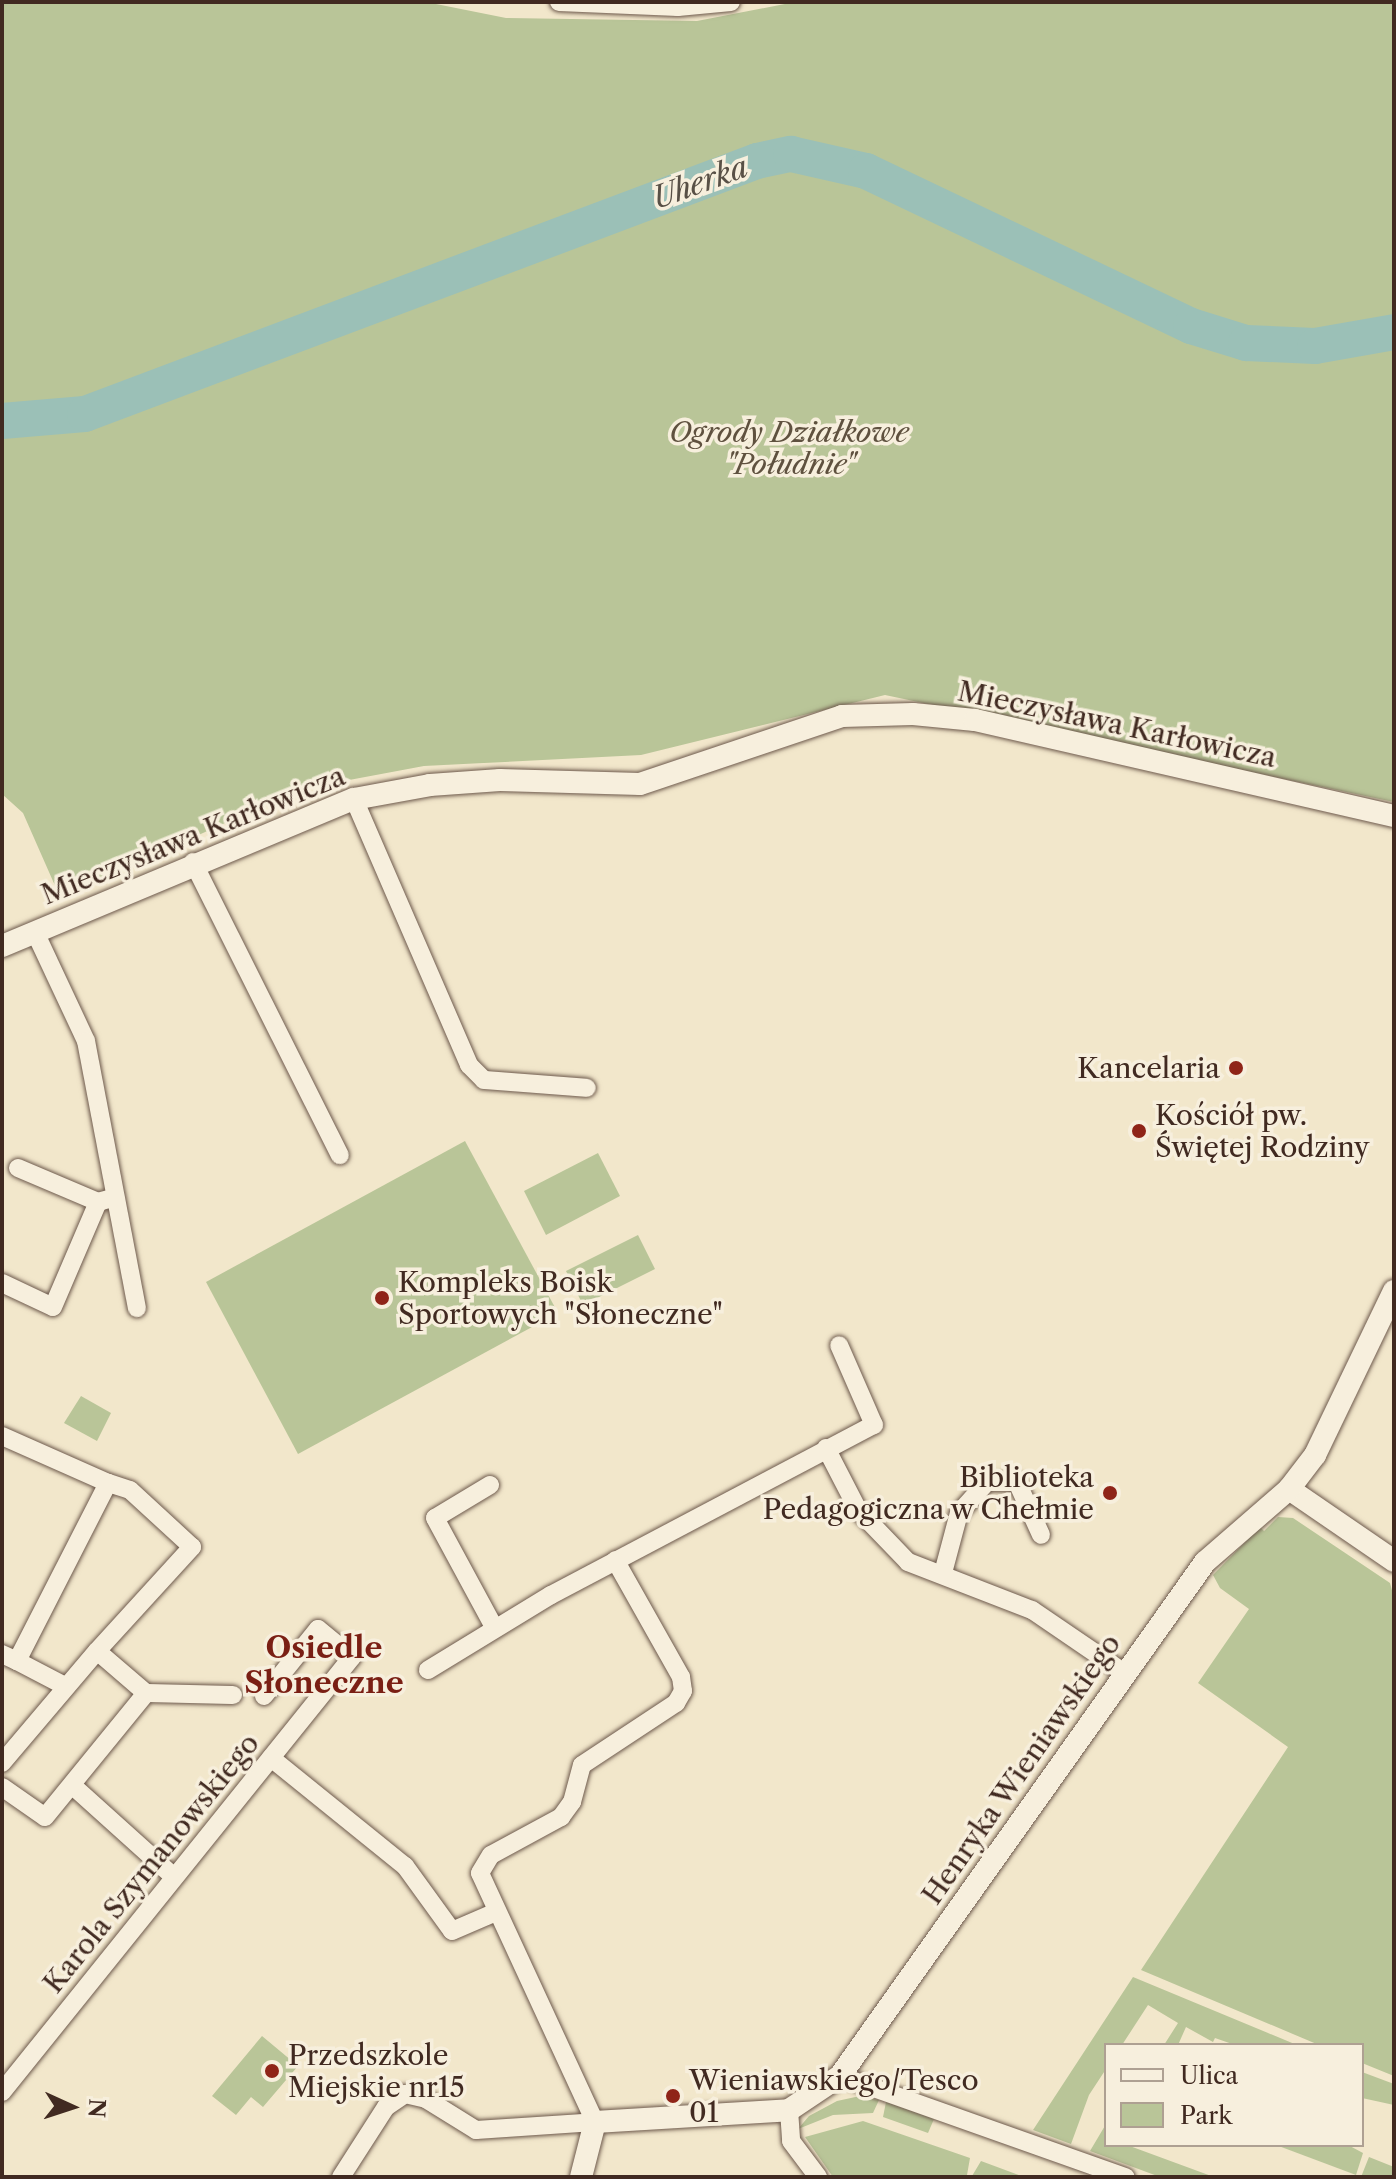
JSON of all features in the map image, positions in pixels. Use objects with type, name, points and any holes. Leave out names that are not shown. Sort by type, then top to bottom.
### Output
[{"type":"street","points":[[559,2],[678,7],[731,2]]},
{"type":"street","name":"Mieczysława Karłowicza","points":[[2,946],[193,862],[354,799],[430,785],[500,780],[640,784],[842,716],[913,714],[975,720],[1394,816]]},
{"type":"street","points":[[354,799],[469,1065],[484,1080],[587,1088]]},
{"type":"street","points":[[193,862],[340,1155]]},
{"type":"street","points":[[35,932],[86,1041],[106,1199],[137,1308]]},
{"type":"street","points":[[18,1168],[106,1199]]},
{"type":"street","points":[[2,1283],[53,1307],[106,1199]]},
{"type":"street","name":"Henryka Wieniawskiego","points":[[789,2110],[840,2076],[1123,1672],[1205,1562],[1289,1489],[1315,1455],[1394,1291]]},
{"type":"street","points":[[428,1670],[494,1627],[615,1560],[874,1425],[839,1345]]},
{"type":"street","points":[[2,1436],[130,1490],[192,1547],[65,1686],[2,1763]]},
{"type":"street","points":[[826,1448],[858,1510],[908,1562],[1032,1610],[1123,1672]]},
{"type":"street","points":[[943,1573],[959,1513],[987,1482],[1017,1482],[1041,1535]]},
{"type":"street","points":[[65,1686],[10,1657],[108,1483]]},
{"type":"street","points":[[490,1485],[435,1518],[494,1627]]},
{"type":"street","points":[[1289,1489],[1394,1561]]},
{"type":"street","points":[[581,2177],[595,2122],[481,1880],[488,1858],[561,1817],[572,1802],[582,1765],[676,1703],[683,1691],[681,1677],[615,1560]]},
{"type":"street","name":"Karola Szymanowskiego","points":[[2,2092],[352,1657],[318,1629],[264,1696]]},
{"type":"street","points":[[97,1651],[146,1693],[233,1695]]},
{"type":"street","points":[[2,1787],[45,1817],[146,1693]]},
{"type":"street","points":[[271,1758],[405,1866],[452,1931],[496,1912]]},
{"type":"street","points":[[73,1786],[174,1877]]},
{"type":"street","points":[[840,2076],[1126,2177]]},
{"type":"street","points":[[341,2177],[386,2107],[405,2094],[426,2099],[476,2130],[789,2110],[791,2141],[810,2174]]},
{"type":"green space","name":"Ogrody Działkowe \"Południe\"","points":[[2,2],[426,2],[506,18],[697,21],[795,2],[1394,2],[1394,802],[885,695],[641,755],[424,766],[301,789],[60,897],[23,813],[2,794]]},
{"type":"green space","name":"Kompleks Boisk Sportowych \"Słoneczne\"","points":[[465,1141],[558,1313],[298,1454],[206,1282]]},
{"type":"green space","points":[[598,1153],[620,1196],[546,1235],[524,1191]]},
{"type":"green space","points":[[638,1235],[655,1269],[583,1305],[566,1271]]},
{"type":"green space","points":[[81,1396],[111,1413],[97,1441],[64,1423]]},
{"type":"green space","points":[[1278,1517],[1293,1518],[1390,1583],[1394,1598],[1394,2076],[1364,2064],[1364,2043],[1314,2043],[1141,1970],[1288,1747],[1198,1683],[1249,1609],[1220,1588],[1213,1575],[1260,1527],[1264,1531]]},
{"type":"green space","points":[[1133,1977],[1292,2043],[1229,2043],[1215,2038],[1213,2042],[1186,2027],[1179,2043],[1165,2043],[1178,2023],[1148,2005],[1123,2043],[1104,2043],[1104,2072],[1089,2095],[1071,2144],[1033,2130]]},
{"type":"green space","points":[[262,2036],[298,2066],[263,2107],[251,2097],[236,2115],[212,2096]]},
{"type":"green space","points":[[1364,2073],[1394,2084],[1394,2105],[1364,2098]]},
{"type":"green space","points":[[860,2096],[879,2100],[873,2113],[833,2115],[798,2129],[809,2116],[837,2101]]},
{"type":"green space","points":[[886,2102],[934,2119],[928,2133],[883,2117]]},
{"type":"green space","points":[[863,2121],[970,2158],[967,2175],[972,2176],[981,2161],[1024,2177],[833,2177],[805,2137]]},
{"type":"green space","points":[[1104,2127],[1104,2147],[1132,2147],[1214,2177],[1160,2177],[1090,2151]]},
{"type":"green space","points":[[1281,2147],[1352,2147],[1363,2153],[1356,2175]]},
{"type":"green space","points":[[1369,2157],[1394,2167],[1394,2177],[1361,2177]]},
{"type":"waterway","name":"Uherka","points":[[2,421],[85,414],[757,161],[791,154],[866,171],[1191,326],[1246,343],[1315,346],[1394,332]]},
{"type":"place","name":"Kancelaria","points":[[1236,1068]]},
{"type":"place","name":"Kościół pw. Świętej Rodziny","points":[[1139,1131]]},
{"type":"place","name":"Kompleks Boisk Sportowych \"Słoneczne\"","points":[[382,1298]]},
{"type":"place","name":"Biblioteka Pedagogiczna w Chełmie","points":[[1110,1493]]},
{"type":"place","name":"Przedszkole Miejskie nr15","points":[[272,2071]]},
{"type":"place","name":"Wieniawskiego/Tesco 01","points":[[673,2096]]},
{"type":"district","name":"Osiedle Słoneczne","points":[[324,1665]]}]
